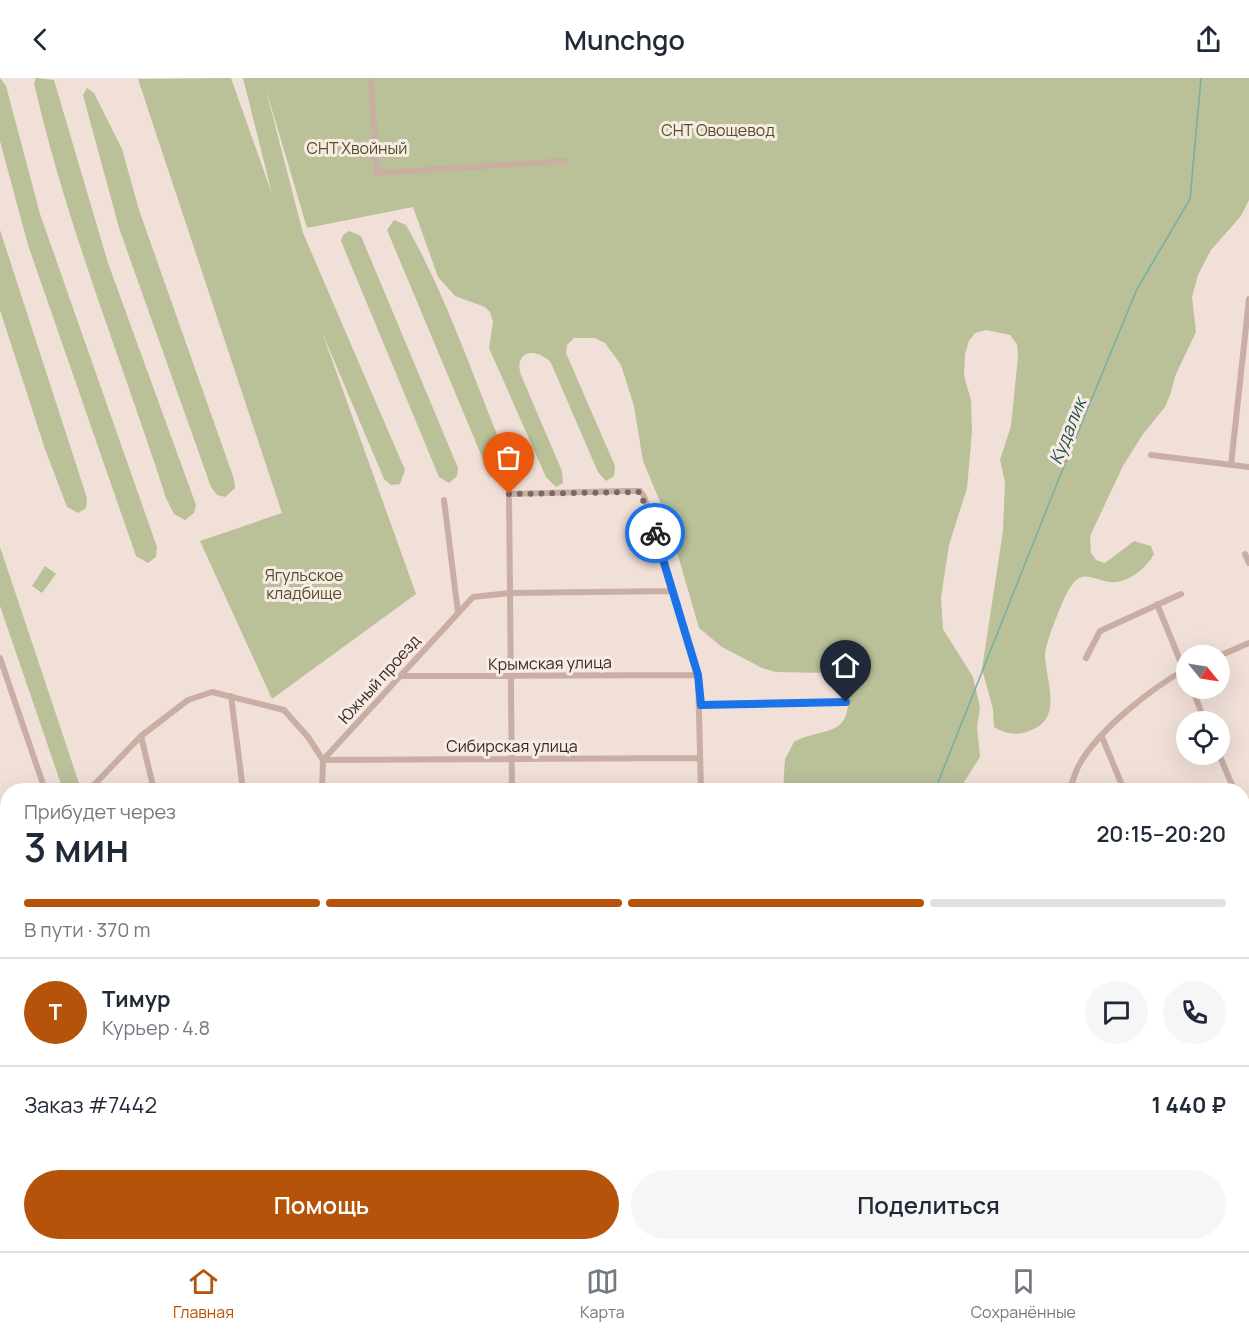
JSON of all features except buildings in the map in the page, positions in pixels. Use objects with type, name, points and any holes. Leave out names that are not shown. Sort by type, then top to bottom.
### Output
[{"type":"street","points":[[371,78],[377,173],[565,161]]},
{"type":"street","points":[[1231,465],[1249,299]]},
{"type":"street","points":[[1240,377],[1249,378]]},
{"type":"street","points":[[1151,455],[1249,467]]},
{"type":"street","points":[[512,783],[509,494],[584,491],[642,493],[698,675],[701,705],[701,783]]},
{"type":"street","points":[[444,500],[458,613]]},
{"type":"street","points":[[1245,554],[1249,563]]},
{"type":"street","points":[[510,593],[673,591]]},
{"type":"street","name":"Южный проезд","points":[[323,760],[477,594],[510,593]]},
{"type":"street","points":[[1086,658],[1100,631],[1181,594]]},
{"type":"street","points":[[1157,604],[1176,649]]},
{"type":"street","points":[[1230,651],[1249,643]]},
{"type":"street","points":[[0,658],[43,783]]},
{"type":"street","name":"Крымская улица","points":[[402,676],[511,678],[698,675]]},
{"type":"street","points":[[1072,783],[1080,764],[1135,703],[1176,678]]},
{"type":"street","points":[[96,783],[141,736],[166,716],[201,694],[212,692],[284,710],[294,718],[323,760],[322,783]]},
{"type":"street","points":[[231,696],[242,783]]},
{"type":"street","points":[[701,705],[846,702]]},
{"type":"street","points":[[141,736],[152,783]]},
{"type":"street","points":[[1102,737],[1121,783]]},
{"type":"street","name":"Сибирская улица","points":[[323,760],[700,758]]},
{"type":"street","points":[[1224,765],[1231,783]]},
{"type":"green space","points":[[0,78],[6,86],[40,214],[157,547],[156,557],[148,563],[136,556],[28,245],[0,141]]},
{"type":"green space","points":[[36,78],[54,80],[108,263],[196,505],[194,513],[185,520],[174,514],[166,498],[78,240],[47,136],[34,83]]},
{"type":"green space","points":[[231,78],[272,194],[243,78],[1249,78],[1249,200],[1241,216],[1211,250],[1198,275],[1192,297],[1196,332],[1176,374],[1170,395],[1165,407],[1143,434],[1123,466],[1090,536],[1091,553],[1096,560],[1105,563],[1134,541],[1151,546],[1154,554],[1147,565],[1130,578],[1110,582],[1081,577],[1072,585],[1064,598],[1046,648],[1050,698],[1047,718],[1029,731],[1015,734],[994,727],[993,709],[982,669],[1003,531],[1005,482],[1000,460],[1011,426],[1018,356],[1017,344],[1010,335],[986,330],[975,333],[969,341],[965,354],[964,376],[971,400],[972,432],[967,488],[949,545],[941,598],[943,629],[973,677],[980,707],[977,728],[980,757],[963,783],[783,783],[785,759],[794,742],[832,730],[839,725],[847,710],[848,696],[834,677],[826,673],[776,672],[762,668],[722,647],[699,628],[668,521],[643,461],[634,406],[621,365],[605,343],[595,338],[574,338],[567,345],[566,353],[615,466],[614,476],[606,481],[598,472],[551,363],[533,353],[523,356],[520,360],[521,375],[562,471],[563,483],[556,487],[546,477],[489,348],[493,322],[490,312],[485,307],[455,296],[438,277],[413,207],[307,228],[265,86],[303,233],[405,470],[400,484],[391,485],[384,479],[322,332],[416,594],[272,699],[200,541],[282,513],[138,79]]},
{"type":"green space","points":[[87,88],[94,93],[122,149],[139,210],[234,479],[235,488],[225,497],[217,495],[211,487],[119,228],[83,95]]},
{"type":"green space","points":[[394,220],[406,225],[449,314],[511,468],[506,479],[501,481],[490,476],[387,230]]},
{"type":"green space","points":[[0,230],[87,498],[86,508],[78,513],[67,507],[45,449],[0,310]]},
{"type":"green space","points":[[349,231],[361,236],[458,468],[457,476],[449,483],[439,477],[341,241],[343,235]]},
{"type":"green space","points":[[0,547],[79,783],[61,783],[0,606]]},
{"type":"green space","points":[[45,566],[56,574],[42,593],[32,586]]},
{"type":"waterway","name":"Кудалик","points":[[938,783],[1137,289],[1190,199],[1201,78]]},
{"type":"way so far","points":[[509,494],[638,491],[644,496],[655,533]]},
{"type":"route","points":[[655,533],[698,675],[701,705],[846,702]]},
{"type":"park label","name":"СНТ Овощевод","points":[[718,130]]},
{"type":"park label","name":"СНТ Хвойный","points":[[357,148]]},
{"type":"park label","name":"Ягульское кладбище","points":[[304,584]]}]
